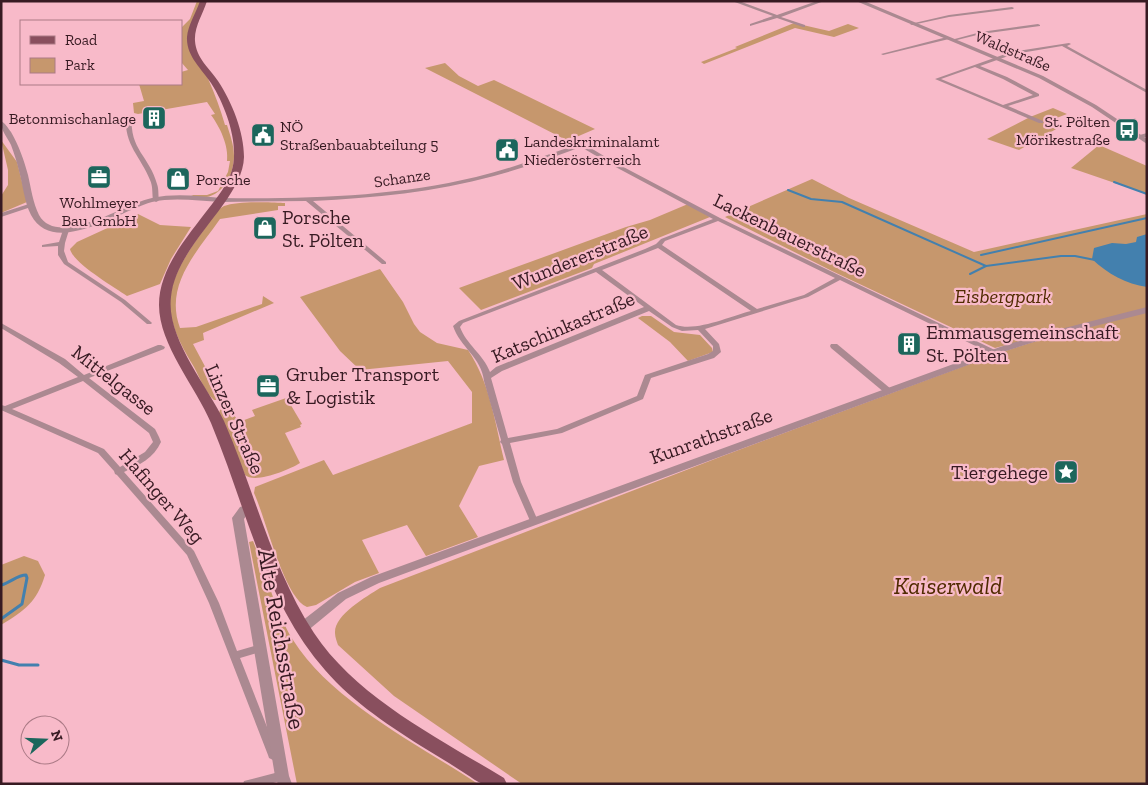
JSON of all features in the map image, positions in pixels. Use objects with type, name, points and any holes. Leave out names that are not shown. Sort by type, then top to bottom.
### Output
[{"type":"main road","name":"Linzer Straße","points":[[204,1],[192,29],[191,44],[195,56],[216,84],[222,96],[239,154],[235,174],[221,200],[175,267],[167,289],[165,313],[168,329],[218,423],[279,580],[302,628],[327,661],[350,685],[373,704],[498,784]]},
{"type":"street","points":[[734,1],[804,26]]},
{"type":"street","points":[[752,25],[822,1]]},
{"type":"street","name":"Waldstraße","points":[[859,1],[997,57],[1078,96],[1147,142]]},
{"type":"street","points":[[912,24],[949,16],[1012,8]]},
{"type":"street","points":[[883,54],[981,33],[1038,25]]},
{"type":"street","points":[[1041,122],[938,79],[997,57],[1022,51],[1070,44]]},
{"type":"street","points":[[1063,45],[1147,92]]},
{"type":"street","points":[[976,66],[1005,78],[1037,95],[1004,106]]},
{"type":"street","points":[[129,117],[131,143],[154,182],[156,200]]},
{"type":"street","points":[[1,123],[13,141],[19,155],[32,204],[42,225],[51,229],[66,230],[89,225],[131,207],[156,200],[221,200]]},
{"type":"street","points":[[1139,136],[1147,135]]},
{"type":"street","name":"Lackenbauerstraße","points":[[574,140],[718,218],[995,352]]},
{"type":"street","name":"Schanze","points":[[221,200],[308,200],[383,195],[462,182],[515,168],[581,145]]},
{"type":"street","points":[[308,200],[384,263]]},
{"type":"street","points":[[1,215],[32,204]]},
{"type":"street","name":"Wundererstraße","points":[[489,376],[475,352],[457,332],[456,326],[461,322],[598,270],[658,245],[663,240],[718,218]]},
{"type":"street","points":[[66,230],[60,252],[66,263],[124,301],[149,323]]},
{"type":"street","points":[[44,246],[61,244]]},
{"type":"street","points":[[658,245],[756,311]]},
{"type":"street","points":[[598,270],[674,326],[682,329],[700,328],[806,296],[839,278]]},
{"type":"street","name":"Katschinkastraße","points":[[489,376],[499,369],[649,308]]},
{"type":"street","name":"Kunrathstraße","points":[[302,628],[334,602],[357,587],[995,352],[1044,336],[1147,310]]},
{"type":"street","name":"Mittelgasse","points":[[1,325],[62,361],[152,431],[156,438],[156,446],[118,472]]},
{"type":"street","points":[[504,442],[559,431],[640,397],[648,377],[718,352],[716,346],[700,328]]},
{"type":"street","points":[[834,346],[888,391]]},
{"type":"street","points":[[3,408],[161,347]]},
{"type":"street","points":[[489,376],[488,381],[504,442],[517,482],[534,521]]},
{"type":"street","name":"Hafinger Weg","points":[[3,408],[101,452],[191,553],[214,603],[283,780]]},
{"type":"street","name":"Alte Reichsstraße","points":[[250,508],[244,510],[238,518],[283,780]]},
{"type":"street","points":[[234,656],[261,648]]},
{"type":"street","points":[[248,784],[283,780]]},
{"type":"green space","points":[[197,1],[201,1],[188,37],[213,91],[233,144],[234,156],[231,173],[222,188],[216,194],[208,197],[191,195],[207,195],[218,191],[228,172],[230,161],[227,161],[227,149],[223,137],[211,115],[215,114],[207,102],[138,114],[134,113],[133,103],[144,101],[139,85],[182,85],[182,72],[188,70],[182,63],[182,27],[190,19]]},
{"type":"green space","points":[[794,23],[829,31],[848,24],[859,28],[834,37],[795,28],[704,64],[701,62],[737,48],[735,47]]},
{"type":"green space","points":[[445,63],[459,76],[478,86],[494,80],[595,129],[574,138],[572,143],[425,68]]},
{"type":"green space","points":[[1053,108],[1067,114],[1046,122],[1058,128],[1019,150],[987,139],[1030,117]]},
{"type":"green space","points":[[1,140],[17,162],[27,202],[1,213],[1,196],[8,185],[8,170]]},
{"type":"green space","points":[[1099,145],[1147,166],[1147,194],[1071,168]]},
{"type":"green space","name":"Eisbergpark","points":[[812,179],[849,198],[974,252],[1147,214],[1147,308],[995,348],[832,271],[725,217]]},
{"type":"green space","points":[[237,203],[285,203],[285,206],[278,206],[278,210],[220,219],[193,257],[180,283],[176,297],[176,312],[180,328],[196,327],[262,304],[263,296],[274,303],[203,333],[204,340],[193,344],[223,400],[214,400],[203,385],[175,331],[170,300],[172,286],[187,254],[220,208]]},
{"type":"green space","points":[[688,204],[710,217],[594,264],[592,268],[481,310],[459,288],[650,220]]},
{"type":"green space","points":[[138,214],[160,225],[191,227],[171,259],[160,284],[127,296],[86,268],[78,261],[70,249],[77,242]]},
{"type":"green space","points":[[380,269],[403,302],[420,332],[437,343],[468,350],[487,389],[504,460],[479,466],[459,506],[478,537],[426,556],[407,525],[362,540],[379,573],[355,582],[316,605],[307,607],[291,589],[283,573],[254,493],[255,487],[324,460],[333,475],[472,423],[472,392],[448,361],[360,370],[340,351],[300,297]]},
{"type":"green space","name":"Kaiserwald","points":[[1147,312],[1147,784],[522,784],[394,696],[338,645],[335,633],[336,626],[345,613],[359,601],[380,588],[720,457],[1002,352],[1046,338]]},
{"type":"green space","points":[[651,316],[674,332],[700,335],[712,348],[713,352],[688,361],[670,342],[638,318]]},
{"type":"green space","points":[[289,397],[292,401],[289,402],[302,424],[300,425],[301,427],[285,433],[300,463],[264,477],[256,478],[245,475],[219,413],[220,410],[226,404],[239,422],[255,416],[252,410]]},
{"type":"green space","points":[[253,541],[281,617],[293,640],[310,662],[330,683],[353,702],[403,737],[478,784],[297,784],[249,542]]},
{"type":"green space","points":[[24,556],[38,561],[45,575],[42,584],[29,604],[17,615],[1,625],[1,565]]},
{"type":"water","points":[[1147,234],[1147,287],[1118,277],[1092,259],[1094,248],[1112,243],[1126,244],[1136,242],[1137,237]]},
{"type":"waterway","points":[[1114,182],[1147,194]]},
{"type":"waterway","points":[[788,190],[811,199],[842,202],[986,266]]},
{"type":"waterway","points":[[981,255],[1147,218]]},
{"type":"waterway","points":[[986,266],[1061,256],[1075,256],[1095,260]]},
{"type":"waterway","points":[[970,274],[986,266]]},
{"type":"waterway","points":[[1,585],[26,575],[22,604],[1,619]]},
{"type":"waterway","points":[[1,660],[19,665],[38,665]]},
{"type":"place","name":"Betonmischanlage","points":[[154,118]]},
{"type":"place","name":"St. Pölten Mörikestraße","points":[[1127,130]]},
{"type":"place","name":"NÖ Straßenbauabteilung 5","points":[[263,135]]},
{"type":"place","name":"Landeskriminalamt Niederösterreich","points":[[507,150]]},
{"type":"place","name":"Wohlmeyer Bau GmbH","points":[[99,177]]},
{"type":"place","name":"Porsche","points":[[178,179]]},
{"type":"place","name":"Porsche St. Pölten","points":[[265,228]]},
{"type":"place","name":"Emmausgemeinschaft St. Pölten","points":[[909,344]]},
{"type":"place","name":"Gruber Transport & Logistik","points":[[268,386]]},
{"type":"place","name":"Tiergehege","points":[[1066,472]]}]
